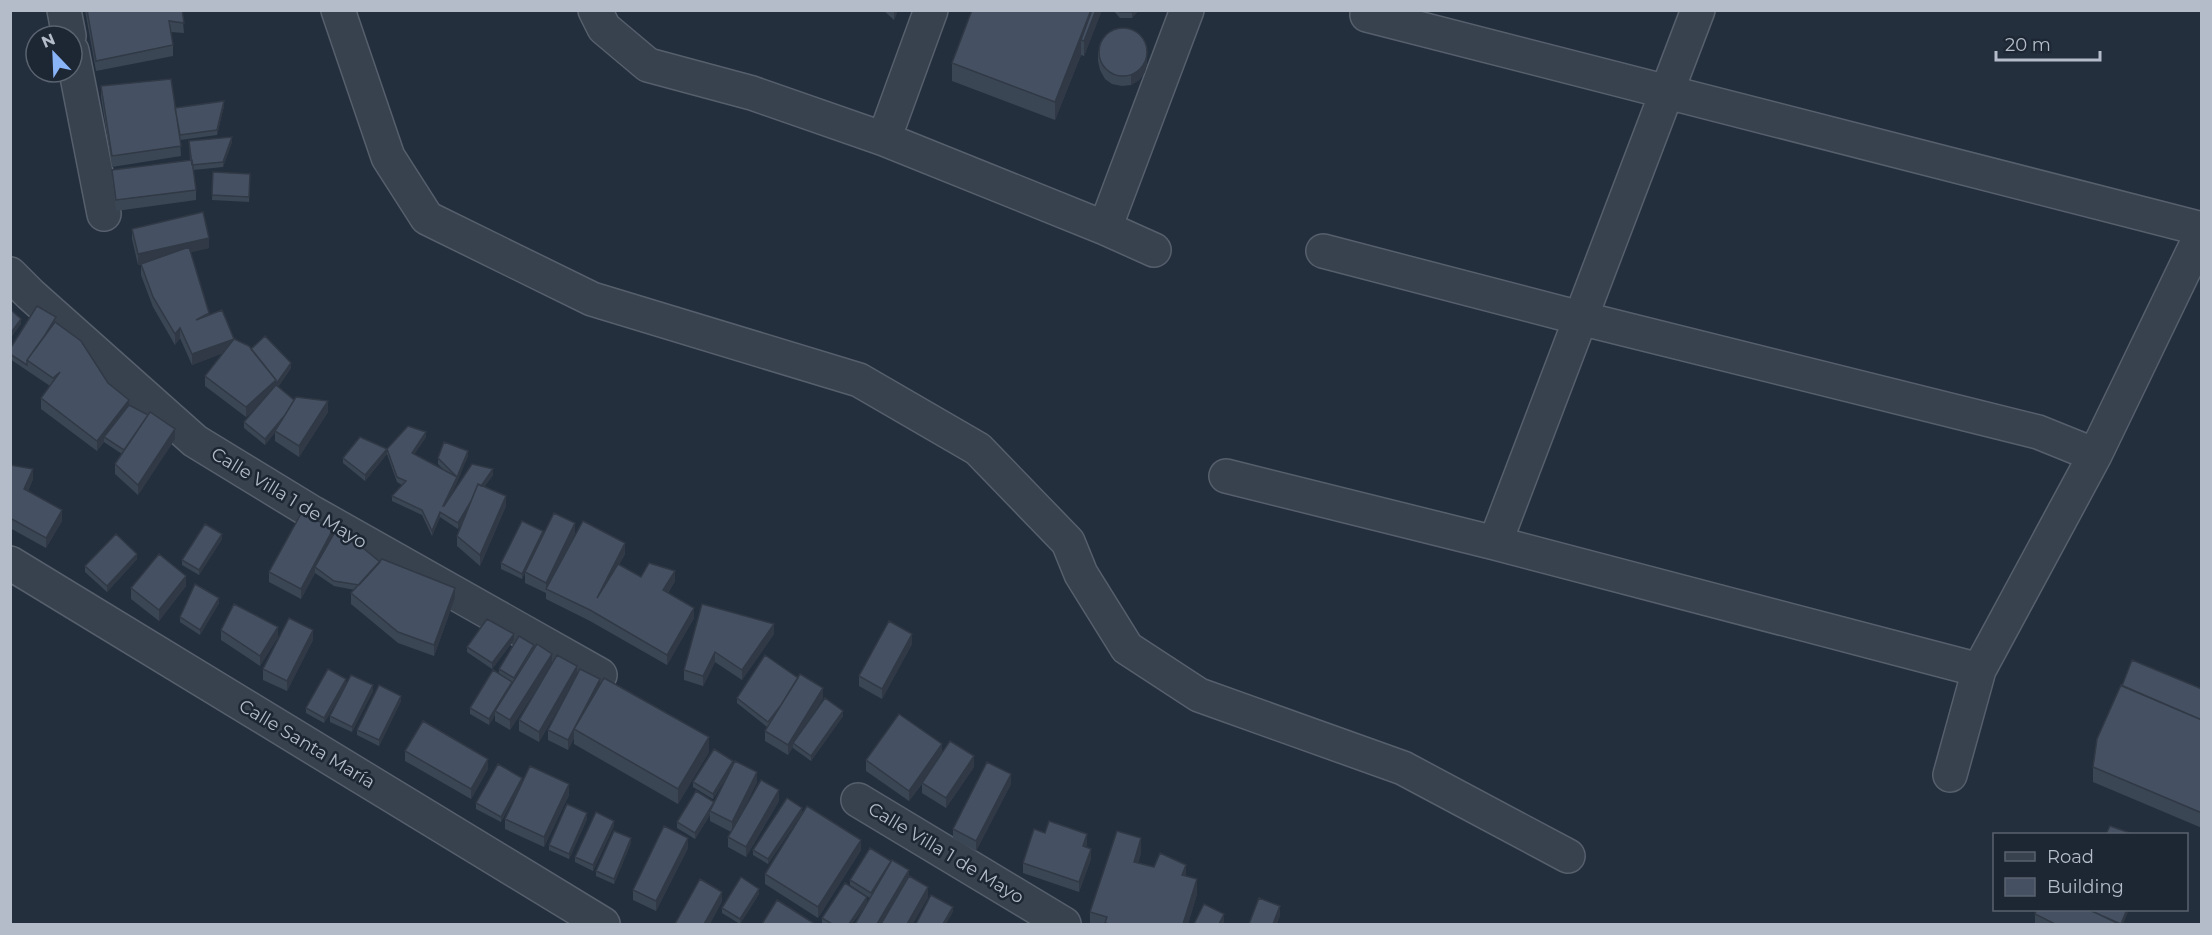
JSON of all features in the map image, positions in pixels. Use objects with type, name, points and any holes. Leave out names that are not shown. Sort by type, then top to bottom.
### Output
[{"type":"street","points":[[338,10],[388,157],[428,218],[592,299],[859,380],[978,449],[1068,542],[1081,574],[1127,648],[1199,695],[1403,768],[1568,855]]},
{"type":"street","points":[[595,10],[604,28],[648,65],[752,93],[884,139],[1154,250]]},
{"type":"street","points":[[884,139],[931,10]]},
{"type":"street","points":[[1105,228],[1187,10]]},
{"type":"street","points":[[1495,543],[1698,10]]},
{"type":"street","points":[[1367,15],[2202,231],[2095,454],[1979,670],[1950,775]]},
{"type":"street","points":[[79,84],[105,214]]},
{"type":"street","points":[[1323,251],[1580,318],[2038,432],[2095,454]]},
{"type":"street","name":"Calle Villa 1 de Mayo","points":[[10,274],[195,441],[313,513],[600,675]]},
{"type":"street","points":[[1226,476],[1495,543],[1979,670]]},
{"type":"street","name":"Calle Santa María","points":[[10,563],[603,924]]},
{"type":"street","name":"Calle Villa 1 de Mayo","points":[[858,800],[1064,924]]},
{"type":"building","points":[[87,10],[182,10],[184,23],[169,21],[173,45],[96,61]]},
{"type":"building","points":[[972,10],[1091,10],[1055,102],[952,63]]},
{"type":"building","points":[[1092,10],[1096,10],[1084,41],[1081,40]]},
{"type":"building","points":[[1118,10],[1134,10],[1120,12]]},
{"type":"building","points":[[1118,28],[1128,28],[1140,35],[1147,47],[1147,57],[1140,69],[1128,76],[1118,76],[1103,65],[1099,57],[1099,47],[1110,32]]},
{"type":"building","points":[[171,79],[181,146],[112,156],[101,86]]},
{"type":"building","points":[[224,101],[217,130],[180,135],[175,108]]},
{"type":"building","points":[[232,137],[223,162],[192,165],[189,141]]},
{"type":"building","points":[[192,160],[196,190],[116,200],[112,170]]},
{"type":"building","points":[[213,172],[250,174],[249,197],[212,195]]},
{"type":"building","points":[[203,212],[209,238],[138,254],[132,229]]},
{"type":"building","points":[[189,247],[209,313],[196,320],[222,310],[234,339],[192,354],[180,328],[175,334],[153,297],[141,264]]},
{"type":"building","points":[[37,306],[56,317],[27,360],[27,365],[10,354],[10,349]]},
{"type":"building","points":[[10,309],[21,319],[10,334]]},
{"type":"building","points":[[55,322],[81,341],[108,383],[129,400],[97,441],[41,398],[60,372],[53,378],[27,360]]},
{"type":"building","points":[[265,336],[291,363],[276,384],[276,380],[251,349]]},
{"type":"building","points":[[234,339],[249,346],[276,380],[246,407],[205,376]]},
{"type":"building","points":[[276,385],[294,400],[265,439],[244,422]]},
{"type":"building","points":[[296,397],[328,401],[299,446],[275,431]]},
{"type":"building","points":[[129,405],[148,415],[124,450],[104,437]]},
{"type":"building","points":[[150,412],[175,429],[138,485],[115,464]]},
{"type":"building","points":[[408,426],[426,432],[412,453],[457,477],[443,506],[472,464],[493,469],[481,486],[478,484],[458,523],[440,512],[432,531],[422,510],[392,496],[406,481],[397,477],[387,449]]},
{"type":"building","points":[[360,437],[387,449],[365,475],[343,458]]},
{"type":"building","points":[[444,442],[468,451],[457,477],[438,458]]},
{"type":"building","points":[[10,465],[33,469],[24,489],[62,510],[46,538],[10,518]]},
{"type":"building","points":[[478,484],[506,496],[480,555],[457,536]]},
{"type":"building","points":[[302,512],[333,529],[301,589],[269,572]]},
{"type":"building","points":[[554,513],[575,523],[546,583],[525,572]]},
{"type":"building","points":[[522,521],[543,531],[522,574],[501,563]]},
{"type":"building","points":[[583,521],[625,543],[597,598],[618,564],[641,577],[649,563],[675,571],[663,590],[694,608],[667,655],[590,610],[546,589]]},
{"type":"building","points":[[205,524],[222,534],[199,570],[182,560]]},
{"type":"building","points":[[335,532],[358,544],[380,562],[359,585],[334,581],[315,567]]},
{"type":"building","points":[[116,534],[137,554],[107,586],[85,566]]},
{"type":"building","points":[[159,554],[186,576],[159,610],[131,588]]},
{"type":"building","points":[[382,559],[455,588],[434,645],[398,632],[351,593]]},
{"type":"building","points":[[195,584],[219,598],[200,630],[180,617]]},
{"type":"building","points":[[234,604],[278,627],[260,656],[221,630]]},
{"type":"building","points":[[702,604],[774,624],[742,670],[715,652],[703,676],[684,670]]},
{"type":"building","points":[[289,618],[313,630],[287,681],[263,669]]},
{"type":"building","points":[[487,619],[514,634],[492,663],[467,647]]},
{"type":"building","points":[[889,621],[912,634],[882,689],[859,676]]},
{"type":"building","points":[[519,636],[534,645],[514,678],[499,669]]},
{"type":"building","points":[[537,644],[552,654],[510,720],[495,711]]},
{"type":"building","points":[[557,655],[577,666],[539,732],[519,720]]},
{"type":"building","points":[[765,655],[798,678],[768,722],[737,698]]},
{"type":"building","points":[[2132,660],[2202,689],[2202,720],[2122,686]]},
{"type":"building","points":[[328,669],[346,679],[324,718],[306,708]]},
{"type":"building","points":[[580,669],[600,679],[568,740],[548,730]]},
{"type":"building","points":[[493,670],[512,682],[489,719],[470,708]]},
{"type":"building","points":[[800,674],[823,688],[788,745],[765,731]]},
{"type":"building","points":[[351,675],[373,685],[352,727],[330,716]]},
{"type":"building","points":[[604,678],[709,737],[678,789],[574,729]]},
{"type":"building","points":[[379,685],[401,696],[379,740],[357,730]]},
{"type":"building","points":[[2121,685],[2202,720],[2202,813],[2093,767],[2097,739]]},
{"type":"building","points":[[825,698],[843,711],[811,756],[793,743]]},
{"type":"building","points":[[899,714],[942,744],[909,791],[866,760]]},
{"type":"building","points":[[423,721],[488,759],[471,789],[405,751]]},
{"type":"building","points":[[950,741],[974,756],[946,798],[922,783]]},
{"type":"building","points":[[714,749],[733,761],[713,794],[693,782]]},
{"type":"building","points":[[735,761],[757,772],[732,822],[710,811]]},
{"type":"building","points":[[987,762],[1011,774],[976,841],[953,829]]},
{"type":"building","points":[[498,764],[522,778],[501,817],[476,803]]},
{"type":"building","points":[[530,766],[569,784],[544,837],[505,819]]},
{"type":"building","points":[[761,780],[779,790],[746,847],[728,837]]},
{"type":"building","points":[[696,791],[714,802],[695,833],[677,822]]},
{"type":"building","points":[[787,798],[802,808],[768,859],[753,850]]},
{"type":"building","points":[[567,804],[587,813],[569,854],[549,845]]},
{"type":"building","points":[[807,806],[861,840],[818,907],[765,874]]},
{"type":"building","points":[[596,812],[614,821],[593,865],[575,857]]},
{"type":"building","points":[[1049,821],[1087,834],[1083,846],[1091,849],[1079,882],[1023,863],[1034,829],[1045,833]]},
{"type":"building","points":[[664,826],[688,838],[656,901],[633,890]]},
{"type":"building","points":[[2110,826],[2130,833],[2106,833]]},
{"type":"building","points":[[614,831],[631,838],[614,879],[596,871]]},
{"type":"building","points":[[1117,831],[1141,838],[1134,862],[1154,867],[1160,853],[1186,865],[1182,875],[1197,879],[1183,924],[1110,924],[1105,923],[1107,917],[1090,912]]},
{"type":"building","points":[[870,848],[891,861],[871,893],[850,880]]},
{"type":"building","points":[[892,860],[909,870],[877,924],[855,924]]},
{"type":"building","points":[[909,876],[928,887],[907,924],[881,924]]},
{"type":"building","points":[[741,877],[759,889],[740,919],[722,908]]},
{"type":"building","points":[[700,879],[722,892],[704,924],[675,924]]},
{"type":"building","points":[[845,883],[867,897],[849,924],[832,924],[822,918]]},
{"type":"building","points":[[931,895],[953,907],[943,924],[916,924]]},
{"type":"building","points":[[1259,898],[1280,906],[1273,924],[1249,924]]},
{"type":"building","points":[[777,900],[815,924],[762,924]]},
{"type":"building","points":[[1204,904],[1224,914],[1219,924],[1194,924]]},
{"type":"building","points":[[2036,911],[2092,911],[2119,924],[2055,924],[2035,914]]},
{"type":"building","points":[[2091,911],[2126,911],[2121,924]]}]
